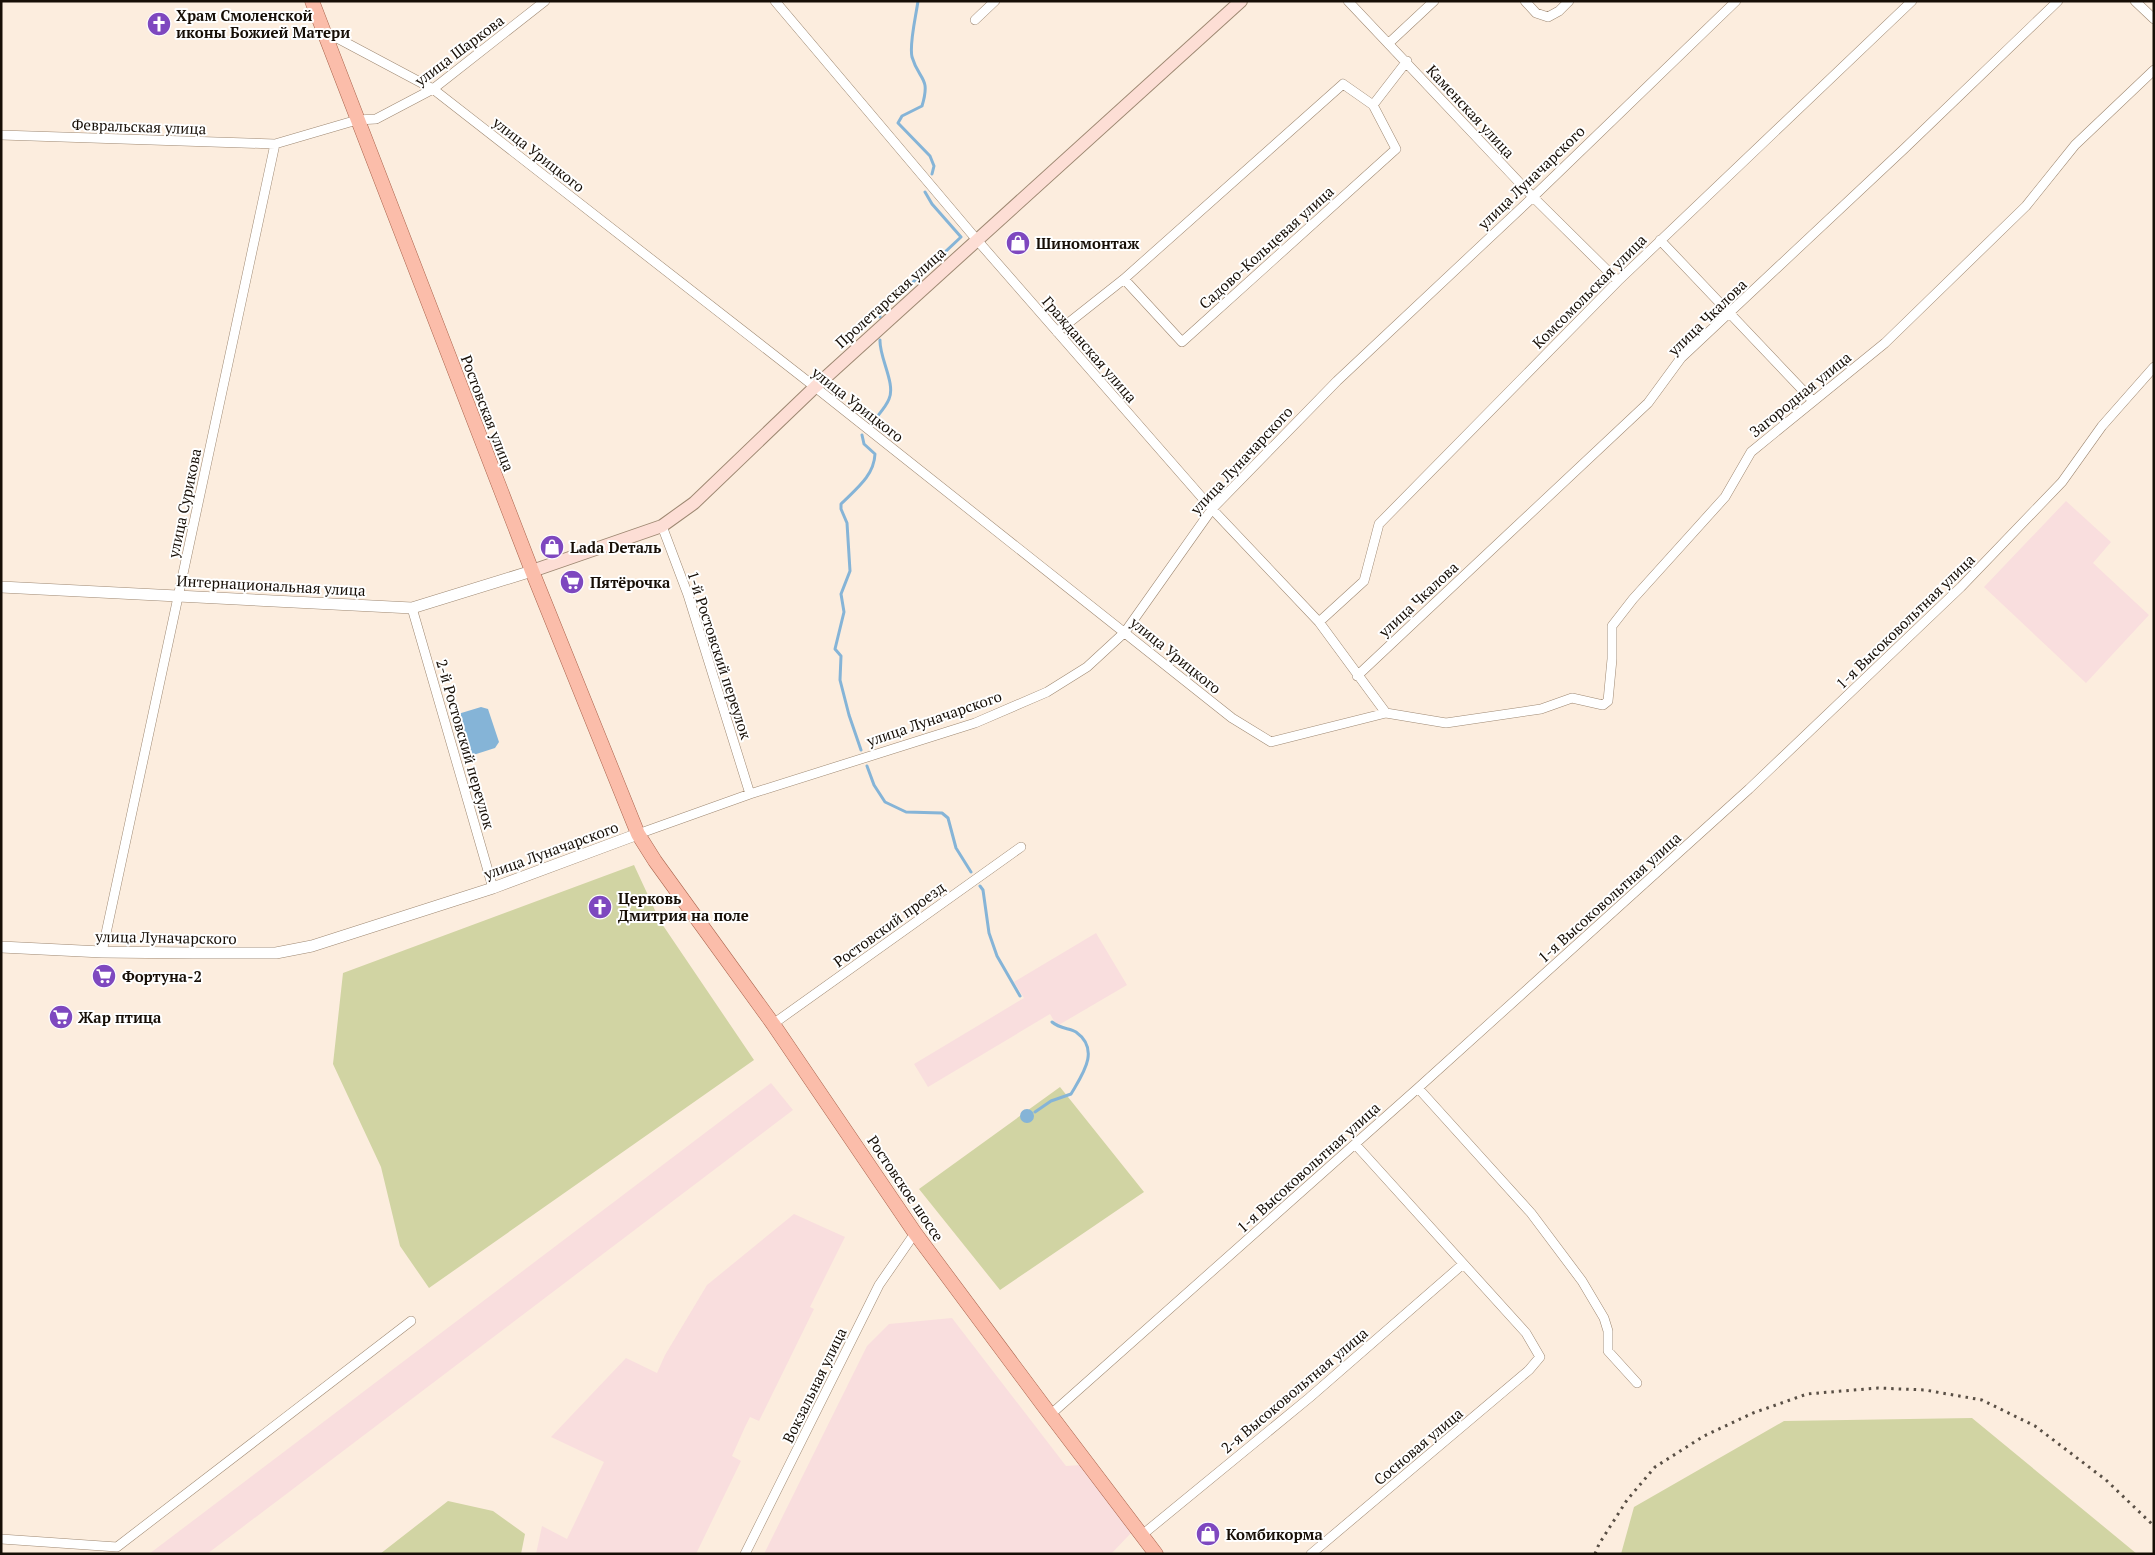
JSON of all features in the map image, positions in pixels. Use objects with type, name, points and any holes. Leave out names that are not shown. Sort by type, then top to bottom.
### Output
[{"type":"main road","name":"Ростовская улица","points":[[312,1],[532,570],[638,834]]},
{"type":"main road","name":"Пролетарская улица","points":[[532,570],[662,526],[694,503],[815,387],[1241,1]]},
{"type":"main road","name":"Ростовское шоссе","points":[[638,834],[773,1024],[915,1232],[1050,1415],[1156,1554]]},
{"type":"street","name":"улица Шаркова","points":[[357,120],[376,119],[433,90],[545,1]]},
{"type":"street","name":"Гражданская улица","points":[[775,1],[977,240],[1212,509],[1319,622],[1357,676],[1386,712]]},
{"type":"street","points":[[975,20],[995,1]]},
{"type":"street","name":"Каменская улица","points":[[1348,1],[1533,197],[1618,281]]},
{"type":"street","points":[[1389,43],[1434,1]]},
{"type":"street","points":[[1525,1],[1536,13],[1548,17],[1559,11],[1569,1]]},
{"type":"street","name":"улица Луначарского","points":[[1,947],[102,952],[276,952],[312,946],[493,888],[750,794],[975,723],[1047,692],[1087,667],[1124,632],[1212,509],[1337,381],[1533,197],[1736,1]]},
{"type":"street","name":"Комсомольская улица","points":[[1319,622],[1364,581],[1379,524],[1618,281],[1912,1]]},
{"type":"street","name":"улица Чкалова","points":[[1357,676],[1648,403],[1681,358],[1905,148],[2058,1]]},
{"type":"street","points":[[2135,1],[2154,20]]},
{"type":"street","name":"улица Урицкого","points":[[323,31],[433,90],[815,387],[1232,718],[1271,742],[1386,712]]},
{"type":"street","points":[[1373,105],[1406,61]]},
{"type":"street","name":"Загородная улица","points":[[1386,712],[1446,723],[1541,709],[1572,698],[1603,705],[1608,701],[1612,659],[1612,626],[1633,599],[1725,497],[1751,452],[1892,336],[2026,206],[2075,145],[2154,70]]},
{"type":"street","name":"Садово-Кольцевая улица","points":[[1057,332],[1124,279],[1343,84],[1373,105],[1396,149],[1182,342],[1124,279]]},
{"type":"street","points":[[275,144],[357,120]]},
{"type":"street","name":"Февральская улица","points":[[1,135],[275,144]]},
{"type":"street","name":"улица Сурикова","points":[[102,952],[275,144]]},
{"type":"street","points":[[1660,240],[1813,401]]},
{"type":"street","name":"1-я Высоковольтная улица","points":[[1050,1415],[1418,1088],[1749,789],[1962,587],[2062,482],[2102,426],[2154,367]]},
{"type":"street","name":"1-й Ростовский переулок","points":[[662,526],[688,595],[750,794]]},
{"type":"street","name":"Интернациональная улица","points":[[1,587],[412,608],[532,570]]},
{"type":"street","name":"2-й Ростовский переулок","points":[[412,608],[493,888]]},
{"type":"street","name":"Ростовский проезд","points":[[773,1024],[1020,847]]},
{"type":"street","points":[[1418,1088],[1531,1213],[1582,1280],[1604,1318],[1608,1331],[1608,1351],[1636,1383]]},
{"type":"street","points":[[1354,1144],[1463,1264]]},
{"type":"street","name":"Вокзальная улица","points":[[746,1554],[879,1285],[915,1232]]},
{"type":"street","name":"Сосновая улица","points":[[1311,1554],[1508,1388],[1540,1357],[1526,1334],[1463,1264]]},
{"type":"street","name":"2-я Высоковольтная улица","points":[[1142,1535],[1309,1398],[1463,1264]]},
{"type":"street","points":[[1,1539],[116,1547],[411,1322]]},
{"type":"shaded area","points":[[2066,501],[2111,542],[2093,563],[2149,615],[2086,683],[1984,587]]},
{"type":"shaded area","points":[[1096,933],[1127,985],[1057,1026],[1050,1014],[928,1087],[914,1064],[1024,998],[1014,982]]},
{"type":"shaded area","points":[[771,1083],[793,1110],[207,1554],[149,1554]]},
{"type":"shaded area","points":[[794,1214],[845,1237],[810,1307],[814,1309],[759,1421],[750,1417],[745,1427],[732,1456],[741,1461],[696,1554],[536,1554],[542,1526],[567,1539],[604,1462],[551,1437],[626,1358],[657,1373],[665,1355],[707,1285]]},
{"type":"shaded area","points":[[952,1318],[1066,1466],[1081,1465],[1133,1531],[1111,1554],[764,1554],[867,1346],[889,1324]]},
{"type":"green space","points":[[634,865],[660,921],[754,1060],[429,1288],[400,1246],[381,1167],[333,1064],[343,973]]},
{"type":"green space","points":[[1060,1087],[1144,1192],[1000,1290],[919,1189]]},
{"type":"green space","points":[[1972,1418],[2137,1554],[1621,1554],[1634,1507],[1784,1421]]},
{"type":"green space","points":[[448,1501],[493,1511],[525,1534],[521,1554],[380,1554]]},
{"type":"water","points":[[481,707],[488,709],[499,742],[495,748],[470,756],[466,754],[456,720],[458,714]]},
{"type":"water","points":[[1024,1109],[1030,1109],[1034,1116],[1030,1123],[1024,1123],[1020,1119],[1020,1113]]},
{"type":"waterway","points":[[918,1],[911,51],[915,65],[925,84],[924,96],[922,106],[902,116],[898,123],[930,156],[934,166],[932,174]]},
{"type":"waterway","points":[[880,317],[880,313],[961,237],[932,204],[925,192]]},
{"type":"waterway","points":[[873,422],[886,405],[891,393],[880,340]]},
{"type":"waterway","points":[[861,750],[840,680],[841,656],[835,649],[844,612],[841,594],[850,571],[847,523],[841,509],[841,504],[868,476],[874,462],[875,454],[864,444],[862,435]]},
{"type":"waterway","points":[[867,766],[874,785],[885,802],[906,812],[942,813],[948,818],[956,848],[971,872]]},
{"type":"waterway","points":[[980,886],[983,890],[989,933],[997,956],[1020,996]]},
{"type":"waterway","points":[[1035,1112],[1051,1101],[1071,1094],[1087,1063],[1087,1047],[1083,1039],[1076,1032],[1052,1022]]},
{"type":"railway","points":[[1595,1554],[1599,1544],[1627,1500],[1655,1467],[1704,1436],[1753,1413],[1807,1394],[1878,1388],[1925,1390],[1982,1400],[2035,1426],[2106,1480],[2154,1526]]},
{"type":"place","name":"Храм Смоленской иконы Божией Матери","points":[[159,24]]},
{"type":"place","name":"Шиномонтаж","points":[[1018,243]]},
{"type":"place","name":"Lada Dеталь","points":[[552,547]]},
{"type":"place","name":"Пятёрочка","points":[[572,582]]},
{"type":"place","name":"Церковь Дмитрия на поле","points":[[600,907]]},
{"type":"place","name":"Фортуна-2","points":[[104,976]]},
{"type":"place","name":"Жар птица","points":[[61,1017]]},
{"type":"place","name":"Комбикорма","points":[[1208,1534]]}]
